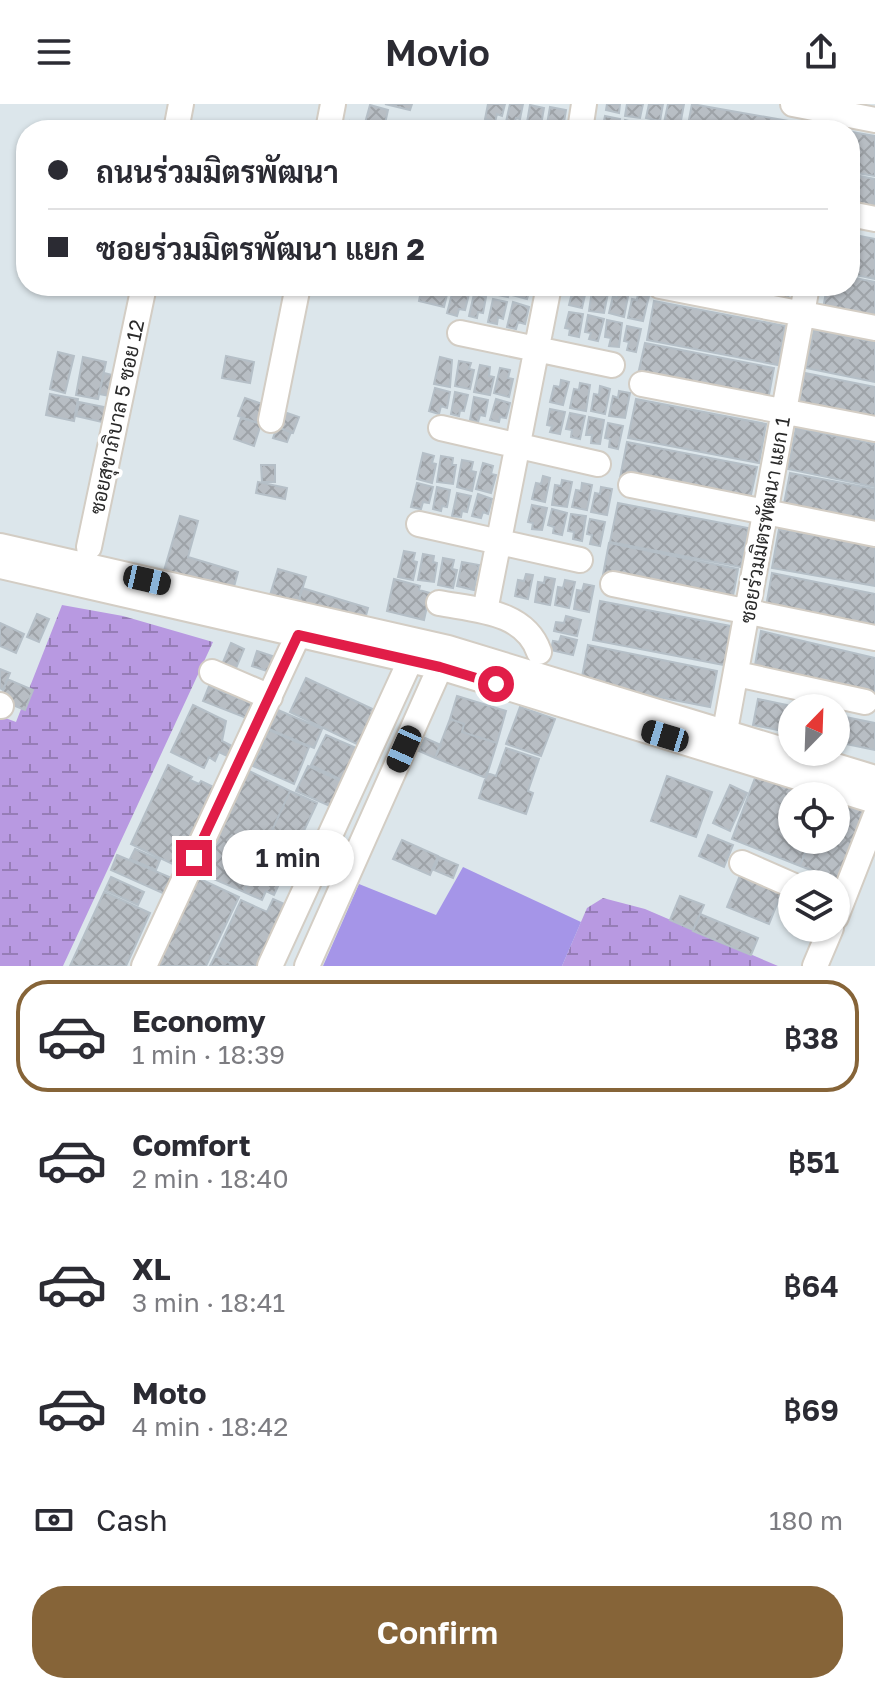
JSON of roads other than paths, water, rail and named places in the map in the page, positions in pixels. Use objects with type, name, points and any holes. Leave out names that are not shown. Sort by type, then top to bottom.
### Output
[{"type":"street","points":[[793,104],[840,116],[875,120]]},
{"type":"street","name":"ซอยสุขาภิบาล 5 ซอย 12","points":[[89,547],[142,296]]},
{"type":"street","points":[[271,420],[296,296]]},
{"type":"street","points":[[485,611],[547,296]]},
{"type":"street","points":[[709,296],[875,328]]},
{"type":"street","name":"ซอยร่วมมิตรพัฒนา แยก 1","points":[[723,743],[805,296]]},
{"type":"street","points":[[460,333],[612,365]]},
{"type":"street","points":[[642,384],[875,429]]},
{"type":"street","points":[[441,428],[598,464]]},
{"type":"street","points":[[631,485],[766,515],[875,534]]},
{"type":"street","points":[[419,524],[580,560]]},
{"type":"street","points":[[0,546],[444,658],[723,743],[875,801]]},
{"type":"street","points":[[0,566],[298,635],[414,651]]},
{"type":"street","points":[[613,584],[875,638]]},
{"type":"street","points":[[439,603],[503,616],[534,636],[539,652]]},
{"type":"street","points":[[144,966],[298,635]]},
{"type":"street","points":[[270,966],[414,651]]},
{"type":"street","points":[[307,966],[444,658]]},
{"type":"street","points":[[212,672],[270,697]]},
{"type":"street","points":[[737,674],[865,702]]},
{"type":"street","points":[[723,743],[875,778]]},
{"type":"street","points":[[850,879],[875,817]]},
{"type":"street","points":[[742,863],[778,879]]},
{"type":"street","points":[[815,966],[825,942]]}]
